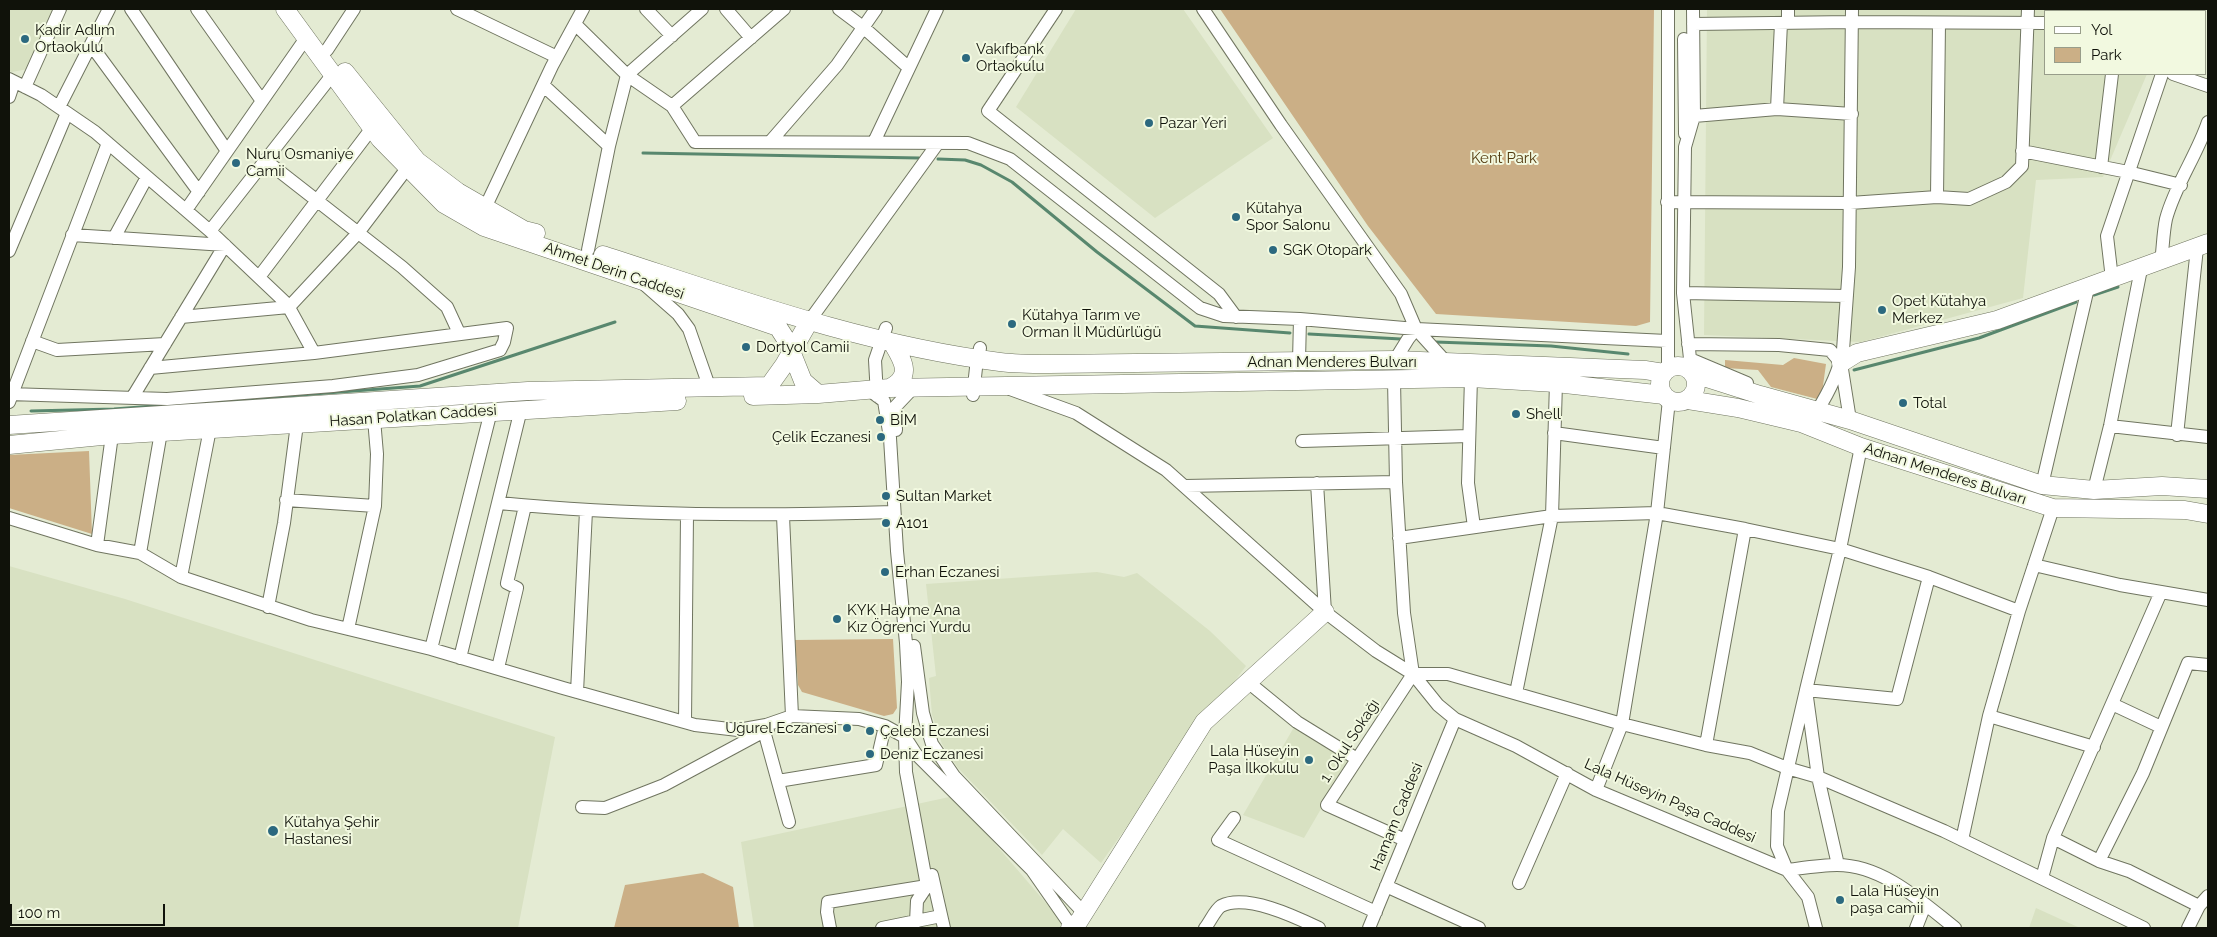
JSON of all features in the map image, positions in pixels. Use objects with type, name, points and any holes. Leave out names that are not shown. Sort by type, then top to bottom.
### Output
[{"type":"main road","name":"Ahmet Derin Caddesi","points":[[285,9],[372,128],[444,204],[484,227],[778,327],[803,381],[818,394]]},
{"type":"main road","name":"Ahmet Derin Caddesi","points":[[296,9],[417,161],[458,192],[524,230],[810,320],[887,337],[979,353],[1001,362]]},
{"type":"main road","points":[[1841,363],[1857,352],[1997,320],[2203,246]]},
{"type":"main road","points":[[791,353],[810,320]]},
{"type":"main road","points":[[878,393],[899,383],[904,373],[903,361],[887,337]]},
{"type":"main road","name":"Hasan Polatkan Caddesi","points":[[9,426],[528,391],[710,389],[768,386],[791,353]]},
{"type":"main road","name":"Adnan Menderes Bulvarı","points":[[1001,362],[1049,364],[1395,360],[1666,371]]},
{"type":"main road","points":[[1677,366],[1692,368],[1697,385],[1692,396],[1688,400],[1678,402],[1666,397],[1660,384],[1666,371],[1677,366]]},
{"type":"main road","name":"Adnan Menderes Bulvarı","points":[[1692,368],[1818,412],[1850,420],[2042,485],[2094,490],[2162,486],[2208,489]]},
{"type":"main road","name":"Adnan Menderes Bulvarı","points":[[1002,386],[1471,378],[1556,383],[1666,397]]},
{"type":"main road","points":[[818,394],[878,393],[913,388],[974,391],[1002,386]]},
{"type":"main road","name":"Hasan Polatkan Caddesi","points":[[9,445],[112,435],[818,394]]},
{"type":"main road","name":"Adnan Menderes Bulvarı","points":[[1688,400],[1738,408],[1801,423],[1861,447],[2053,508],[2185,510],[2208,514]]},
{"type":"main road","points":[[1078,923],[1204,722],[1325,612]]},
{"type":"street","points":[[9,96],[60,9]]},
{"type":"street","points":[[9,251],[63,110],[109,9]]},
{"type":"street","points":[[131,9],[227,151]]},
{"type":"street","points":[[197,9],[262,101]]},
{"type":"street","points":[[327,50],[354,9]]},
{"type":"street","points":[[457,9],[557,57]]},
{"type":"street","points":[[485,208],[543,85],[583,9]]},
{"type":"street","points":[[646,9],[672,36]]},
{"type":"street","points":[[588,250],[609,146],[628,75],[702,9]]},
{"type":"street","points":[[726,9],[751,38]]},
{"type":"street","points":[[672,106],[784,9]]},
{"type":"street","points":[[839,9],[863,27],[909,68]]},
{"type":"street","points":[[770,142],[837,65],[876,9]]},
{"type":"street","points":[[874,142],[937,9]]},
{"type":"street","points":[[1056,9],[988,111],[1219,294],[1236,317]]},
{"type":"street","points":[[1203,9],[1281,125],[1401,294],[1416,329],[1446,362]]},
{"type":"street","points":[[1660,9],[1668,23]]},
{"type":"street","points":[[1666,371],[1668,9]]},
{"type":"street","points":[[1684,9],[1683,293],[1692,368]]},
{"type":"street","points":[[1685,147],[1694,116],[1693,9]]},
{"type":"street","points":[[1777,109],[1788,9]]},
{"type":"street","points":[[1667,202],[1850,203],[1937,198],[1969,199],[2006,182],[2022,166],[2028,9]]},
{"type":"street","points":[[1692,24],[1785,23],[1852,15],[1938,23],[2044,23]]},
{"type":"street","points":[[1850,420],[1841,363],[1847,296],[1850,203],[1852,15]]},
{"type":"street","points":[[1937,198],[1938,23]]},
{"type":"street","points":[[575,24],[628,75],[672,106],[695,142],[968,143],[1010,159],[1200,308],[1224,316],[1300,319],[1416,329],[1667,341]]},
{"type":"street","points":[[186,210],[306,38]]},
{"type":"street","points":[[91,45],[199,192]]},
{"type":"street","points":[[210,231],[333,74]]},
{"type":"street","points":[[2101,167],[2112,75]]},
{"type":"street","points":[[2112,279],[2107,236],[2162,75]]},
{"type":"street","points":[[2175,75],[2208,86]]},
{"type":"street","points":[[16,83],[41,94],[108,143],[210,231],[289,307],[314,354]]},
{"type":"street","points":[[543,85],[609,146]]},
{"type":"street","points":[[1694,116],[1777,109],[1852,114]]},
{"type":"street","points":[[2161,262],[2166,219],[2181,184],[2204,148],[2208,122]]},
{"type":"street","points":[[259,277],[372,128]]},
{"type":"street","points":[[108,143],[9,397],[177,399],[333,386],[418,375],[500,350],[507,328],[314,354],[150,368]]},
{"type":"street","points":[[810,320],[938,143]]},
{"type":"street","points":[[2022,151],[2181,184]]},
{"type":"street","points":[[265,160],[358,233],[447,307],[459,333]]},
{"type":"street","points":[[181,317],[289,307],[358,233],[408,168]]},
{"type":"street","points":[[114,238],[147,177]]},
{"type":"street","points":[[72,236],[225,245]]},
{"type":"street","points":[[132,398],[225,245]]},
{"type":"street","points":[[2177,435],[2203,246]]},
{"type":"street","points":[[2094,490],[2110,426],[2141,269]]},
{"type":"street","points":[[639,280],[678,314],[689,329],[710,389]]},
{"type":"street","points":[[2042,485],[2088,288]]},
{"type":"street","points":[[1683,293],[1847,296]]},
{"type":"street","points":[[1299,361],[1300,319]]},
{"type":"street","points":[[1395,360],[1416,329]]},
{"type":"street","points":[[882,928],[916,922],[943,922],[931,885],[906,772],[904,737],[908,682],[906,643],[894,512],[890,438],[884,401],[878,393],[875,360],[887,337]]},
{"type":"street","points":[[32,341],[57,350],[165,344]]},
{"type":"street","points":[[1688,344],[1779,345],[1830,350],[1841,363]]},
{"type":"street","points":[[974,391],[979,353]]},
{"type":"street","points":[[1818,412],[1831,388],[1841,363]]},
{"type":"street","points":[[1471,378],[1468,483],[1474,527]]},
{"type":"street","points":[[1394,380],[1399,538],[1404,613],[1413,674]]},
{"type":"street","points":[[1516,693],[1552,516],[1556,383]]},
{"type":"street","points":[[1002,386],[1076,413],[1166,470],[1325,612],[1376,651],[1413,674],[1448,674],[1622,724],[1706,745],[1750,753],[1787,768],[1818,777],[1962,840],[2144,928]]},
{"type":"street","points":[[913,388],[895,407],[914,648],[923,713],[932,744],[954,776],[1078,923]]},
{"type":"street","points":[[1596,790],[1622,724],[1657,513],[1664,448],[1666,397]]},
{"type":"street","points":[[460,658],[521,410]]},
{"type":"street","points":[[431,649],[491,412]]},
{"type":"street","points":[[348,629],[375,506],[377,454],[374,420]]},
{"type":"street","points":[[268,607],[284,523],[297,424]]},
{"type":"street","points":[[2110,426],[2208,437]]},
{"type":"street","points":[[181,577],[210,429]]},
{"type":"street","points":[[140,553],[161,432]]},
{"type":"street","points":[[1554,434],[1664,448]]},
{"type":"street","points":[[97,545],[112,435]]},
{"type":"street","points":[[1302,440],[1469,436]]},
{"type":"street","points":[[1816,928],[1808,898],[1787,870],[1777,846],[1778,811],[1840,549],[1861,447]]},
{"type":"street","points":[[1186,486],[1396,482]]},
{"type":"street","points":[[1317,483],[1325,612]]},
{"type":"street","points":[[286,500],[375,506]]},
{"type":"street","points":[[499,504],[586,511],[632,511],[687,515],[783,516],[894,512]]},
{"type":"street","points":[[498,668],[517,588],[507,583],[525,506]]},
{"type":"street","points":[[1962,840],[1989,716],[2019,611],[2053,508]]},
{"type":"street","points":[[577,692],[586,511]]},
{"type":"street","points":[[1399,538],[1552,516],[1657,513],[1745,528],[1840,549],[1929,577],[2019,611]]},
{"type":"street","points":[[685,722],[687,515]]},
{"type":"street","points":[[783,516],[792,716]]},
{"type":"street","points":[[9,518],[97,545],[140,553],[181,577],[268,607],[431,649],[685,722],[738,730],[766,725],[792,716],[859,718],[885,726],[904,737],[916,754],[1032,870],[1078,923]]},
{"type":"street","points":[[1706,745],[1745,528]]},
{"type":"street","points":[[2034,565],[2120,585],[2208,600]]},
{"type":"street","points":[[1806,690],[1897,699],[1929,577]]},
{"type":"street","points":[[2042,878],[2053,838],[2161,592]]},
{"type":"street","points":[[2099,860],[2143,773],[2188,663],[2208,666]]},
{"type":"street","name":"Lala Hüseyin Paşa Caddesi","points":[[1413,674],[1438,705],[1455,719],[1516,746],[1596,790],[1787,870]]},
{"type":"street","name":"1. Okul Sokağı","points":[[1405,840],[1327,805],[1413,674]]},
{"type":"street","points":[[1248,682],[1297,722],[1357,759]]},
{"type":"street","points":[[1806,690],[1818,777],[1838,865]]},
{"type":"street","points":[[2112,704],[2161,728]]},
{"type":"street","points":[[905,717],[923,713]]},
{"type":"street","points":[[582,807],[605,808],[664,785],[792,716]]},
{"type":"street","points":[[1989,716],[2094,746]]},
{"type":"street","name":"Hamam Caddesi","points":[[1369,928],[1455,719]]},
{"type":"street","points":[[778,782],[876,766],[885,726]]},
{"type":"street","points":[[764,731],[789,822]]},
{"type":"street","points":[[916,922],[917,901],[931,885],[917,789],[912,772],[916,754],[932,744]]},
{"type":"street","points":[[1520,883],[1567,773]]},
{"type":"street","points":[[1234,818],[1218,840],[1376,912]]},
{"type":"street","points":[[2053,838],[2099,860],[2129,871],[2199,906]]},
{"type":"street","points":[[1787,870],[1838,865],[1866,871],[1893,882],[1956,928]]},
{"type":"street","points":[[830,928],[827,912],[828,902],[931,885]]},
{"type":"street","points":[[1386,886],[1478,928]]},
{"type":"street","points":[[2188,928],[2199,906],[2208,896]]},
{"type":"street","points":[[1205,928],[1219,907],[1231,902],[1253,904],[1286,912],[1319,928]]},
{"type":"street","points":[[1916,928],[1925,905]]},
{"type":"shaded area","name":"Kadir Adlım Ortaokulu","points":[[9,9],[54,9],[28,69],[12,72],[9,71]]},
{"type":"shaded area","name":"Pazar Yeri","points":[[1076,9],[1183,9],[1273,138],[1155,218],[1016,107]]},
{"type":"shaded area","points":[[1707,9],[2175,9],[2044,10],[2044,75],[2147,75],[2103,177],[2036,180],[2023,298],[1861,342],[1704,335]]},
{"type":"shaded area","name":"Kütahya Şehir Hastanesi","points":[[9,566],[125,599],[555,737],[518,928],[9,928]]},
{"type":"shaded area","points":[[1097,572],[1124,577],[1137,573],[1210,631],[1246,666],[1101,863],[1063,829],[1042,855],[958,768],[942,744],[932,715],[929,678],[936,676],[926,584]]},
{"type":"shaded area","points":[[1297,722],[1352,756],[1304,838],[1243,815]]},
{"type":"shaded area","points":[[954,796],[1064,924],[1061,928],[754,928],[741,842]]},
{"type":"shaded area","points":[[2036,908],[2080,928],[2029,928]]},
{"type":"green space","name":"Kent Park","points":[[1220,9],[1654,9],[1650,322],[1636,326],[1436,314],[1368,226]]},
{"type":"green space","points":[[1794,358],[1826,364],[1821,400],[1771,387],[1758,370],[1725,368],[1725,360],[1783,365]]},
{"type":"green space","points":[[89,451],[92,534],[9,508],[9,455]]},
{"type":"green space","points":[[893,639],[897,708],[893,714],[884,716],[802,692],[798,685],[795,640]]},
{"type":"green space","points":[[703,873],[733,887],[739,928],[614,928],[625,885]]},
{"type":"waterway","points":[[643,153],[919,158]]},
{"type":"waterway","points":[[938,159],[965,160],[981,165],[1012,182],[1097,252],[1195,326],[1290,333]]},
{"type":"waterway","points":[[2094,295],[2118,287]]},
{"type":"waterway","points":[[1854,370],[1979,338],[2076,302]]},
{"type":"waterway","points":[[31,411],[114,409],[420,386],[615,322]]},
{"type":"waterway","points":[[1309,334],[1401,339]]},
{"type":"waterway","points":[[1435,342],[1551,346],[1628,354]]},
{"type":"place","name":"Kadir Adlım Ortaokulu","points":[[25,39]]},
{"type":"place","name":"Vakıfbank Ortaokulu","points":[[966,58]]},
{"type":"place","name":"Pazar Yeri","points":[[1149,123]]},
{"type":"place","name":"Nuru Osmaniye Camii","points":[[236,163]]},
{"type":"place","name":"Kütahya Spor Salonu","points":[[1236,217]]},
{"type":"place","name":"SGK Otopark","points":[[1273,250]]},
{"type":"place","name":"Opet Kütahya Merkez","points":[[1882,310]]},
{"type":"place","name":"Kütahya Tarım ve Orman İl Müdürlüğü","points":[[1012,324]]},
{"type":"place","name":"Dortyol Camii","points":[[746,347]]},
{"type":"place","name":"Total","points":[[1903,403]]},
{"type":"place","name":"Shell","points":[[1516,414]]},
{"type":"place","name":"BİM","points":[[880,420]]},
{"type":"place","name":"Çelik Eczanesi","points":[[881,437]]},
{"type":"place","name":"Sultan Market","points":[[886,496]]},
{"type":"place","name":"A101","points":[[886,523]]},
{"type":"place","name":"Erhan Eczanesi","points":[[885,572]]},
{"type":"place","name":"KYK Hayme Ana Kız Öğrenci Yurdu","points":[[837,619]]},
{"type":"place","name":"Uğurel Eczanesi","points":[[847,728]]},
{"type":"place","name":"Çelebi Eczanesi","points":[[870,731]]},
{"type":"place","name":"Deniz Eczanesi","points":[[870,754]]},
{"type":"place","name":"Lala Hüseyin Paşa İlkokulu","points":[[1309,760]]},
{"type":"place","name":"Kütahya Şehir Hastanesi","points":[[273,831]]},
{"type":"place","name":"Lala Hüseyin paşa camii","points":[[1840,900]]}]
